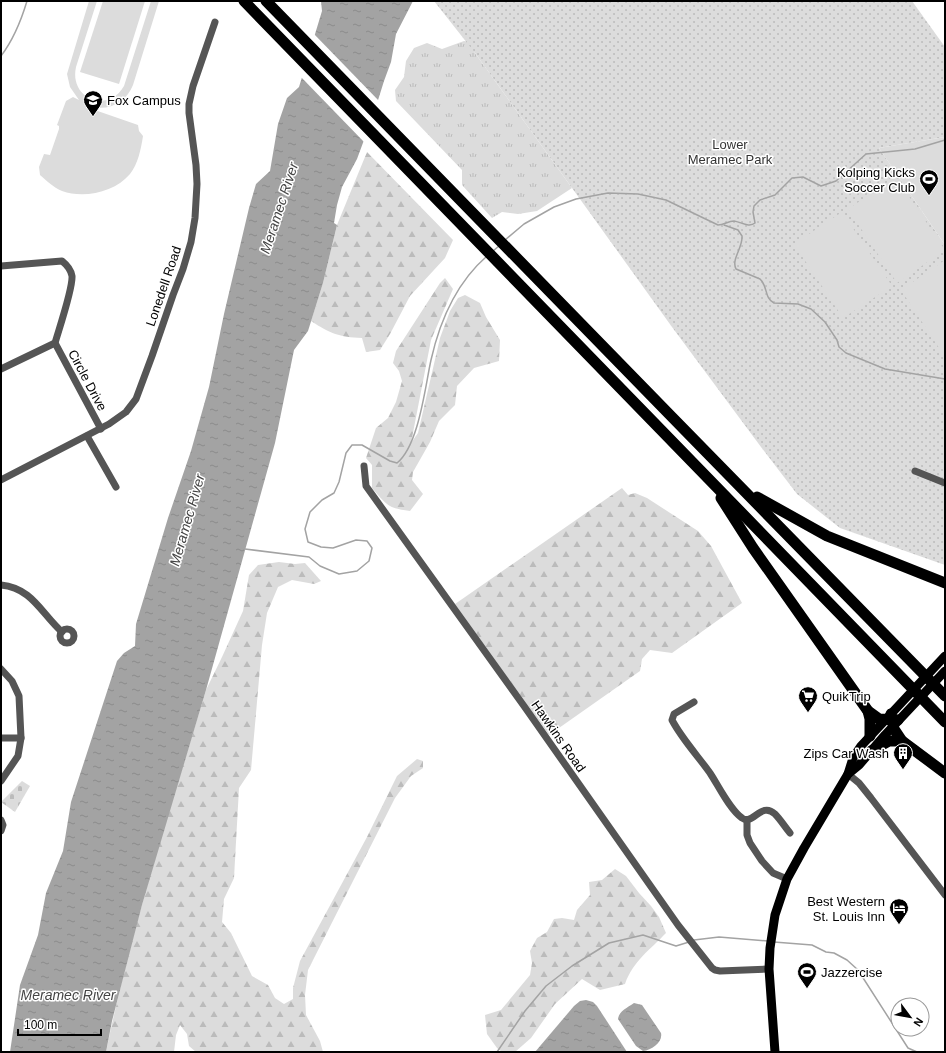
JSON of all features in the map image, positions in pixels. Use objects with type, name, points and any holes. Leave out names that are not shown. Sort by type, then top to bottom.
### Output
[{"type":"highway","points":[[244,1],[945,722]]},
{"type":"highway","points":[[266,1],[531,274],[746,491],[945,696]]},
{"type":"highway","points":[[707,478],[757,554],[868,711],[879,719],[894,718],[897,735],[902,741],[945,773]]},
{"type":"highway","points":[[746,491],[827,536],[945,583]]},
{"type":"highway","points":[[868,711],[870,719],[870,736]]},
{"type":"highway","points":[[871,751],[888,741],[902,741]]},
{"type":"main road","points":[[848,774],[859,765],[871,751],[894,718],[944,656]]},
{"type":"main road","points":[[775,1052],[769,969],[770,948],[774,920],[787,879],[848,774],[853,758],[870,736],[894,718],[945,671]]},
{"type":"street","name":"Lonedell Road","points":[[1,480],[101,429],[126,412],[136,399],[188,253],[194,224],[197,184],[196,160],[189,104],[193,86],[215,22]]},
{"type":"street","name":"Circle Drive","points":[[1,266],[62,262],[68,266],[72,276],[70,289],[55,343],[101,429]]},
{"type":"street","name":"Circle Drive","points":[[1,369],[55,343]]},
{"type":"street","points":[[87,436],[116,487]]},
{"type":"street","name":"Hawkins Road","points":[[364,466],[366,486],[618,844],[712,968],[720,971],[769,969]]},
{"type":"street","points":[[915,471],[945,483]]},
{"type":"street","points":[[1,585],[15,588],[28,595],[62,632]]},
{"type":"street","points":[[1,670],[12,681],[19,696],[21,738],[18,756],[1,781]]},
{"type":"street","points":[[694,702],[674,714],[672,720],[735,812],[742,819],[747,820],[752,819],[757,813],[768,811],[774,814],[790,834]]},
{"type":"street","points":[[1,738],[21,738]]},
{"type":"street","points":[[848,774],[863,788],[945,896]]},
{"type":"street","points":[[1,820],[3,825],[1,831]]},
{"type":"street","points":[[747,820],[747,835],[750,843],[762,861],[773,873],[787,879]]},
{"type":"green space","points":[[89,1],[97,1],[76,67],[75,78],[78,87],[84,94],[91,99],[100,101],[117,95],[124,86],[151,1],[159,1],[133,85],[126,97],[109,107],[96,108],[89,106],[89,108],[138,125],[139,131],[143,136],[137,161],[130,174],[116,185],[99,192],[80,194],[62,191],[56,188],[40,175],[39,167],[44,154],[50,155],[59,129],[59,126],[57,125],[66,101],[73,97],[79,100],[70,87],[67,74]]},
{"type":"green space","points":[[103,1],[145,1],[119,84],[80,72]]},
{"type":"green space","name":"Lower Meramec Park","points":[[434,1],[912,1],[945,47],[945,137],[879,148],[945,245],[945,565],[840,528],[797,494],[672,327],[475,53]]},
{"type":"green space","points":[[464,41],[469,42],[475,53],[572,188],[537,211],[518,214],[502,212],[492,218],[462,185],[462,170],[396,101],[395,90],[404,77],[406,61],[414,48],[427,43],[442,49]]},
{"type":"green space","name":"Kolping Kicks Soccer Club","points":[[945,137],[945,245],[879,148]]},
{"type":"green space","points":[[367,152],[453,240],[445,258],[410,296],[380,350],[366,352],[362,338],[347,337],[335,334],[311,321],[323,283],[337,225]]},
{"type":"green space","points":[[896,177],[945,250],[897,283],[848,209]]},
{"type":"green space","points":[[842,212],[892,286],[843,318],[794,244]]},
{"type":"green space","points":[[945,260],[945,357],[901,290]]},
{"type":"green space","points":[[445,278],[453,289],[431,340],[411,443],[418,433],[440,338],[450,311],[458,298],[465,295],[480,303],[486,317],[500,340],[499,361],[474,368],[457,386],[455,405],[439,421],[430,442],[413,472],[412,480],[423,494],[410,511],[396,509],[388,505],[372,488],[372,465],[366,458],[376,428],[388,418],[396,402],[402,381],[399,371],[393,363],[396,351],[440,283]]},
{"type":"green space","points":[[622,488],[628,495],[635,493],[647,498],[698,531],[711,546],[742,603],[672,653],[650,650],[642,659],[640,671],[549,735],[455,604]]},
{"type":"green space","points":[[279,562],[295,564],[305,563],[321,581],[314,584],[292,580],[278,587],[267,613],[262,645],[251,770],[239,788],[234,878],[224,899],[222,922],[231,933],[252,976],[268,985],[275,998],[284,1004],[293,999],[293,988],[300,961],[367,837],[397,776],[417,759],[423,761],[423,768],[411,776],[395,798],[308,970],[305,995],[306,1015],[320,1041],[323,1052],[196,1052],[189,1046],[187,1034],[180,1025],[176,1035],[174,1052],[106,1052],[139,915],[206,690],[243,611],[249,575],[258,565]]},
{"type":"green space","points":[[22,781],[30,786],[15,812],[1,802]]},
{"type":"green space","points":[[615,869],[626,876],[651,906],[659,917],[666,933],[637,962],[625,984],[600,990],[582,979],[555,1004],[531,1038],[515,1052],[502,1052],[497,1048],[487,1034],[485,1015],[501,1010],[530,975],[532,963],[530,951],[537,938],[547,932],[554,919],[562,918],[574,920],[577,910],[590,895],[589,882],[602,880]]},
{"type":"water","name":"Meramec River","points":[[321,1],[413,1],[396,34],[391,62],[374,113],[357,159],[342,187],[334,223],[337,225],[323,283],[308,331],[294,350],[275,443],[206,690],[142,905],[112,1021],[106,1052],[10,1052],[20,985],[38,935],[46,893],[63,851],[71,802],[117,661],[124,653],[135,646],[136,624],[168,518],[191,451],[209,387],[224,314],[249,208],[256,184],[270,171],[278,124],[287,98],[299,87],[322,11]]},
{"type":"water","points":[[586,1000],[593,1002],[597,1006],[627,1052],[535,1052],[574,1006],[580,1001]]},
{"type":"water","points":[[634,1003],[642,1005],[661,1033],[659,1042],[656,1045],[643,1051],[636,1046],[618,1019],[626,1008]]},
{"type":"pier","points":[[313,33],[380,102],[365,143],[300,76]]},
{"type":"waterway","points":[[1,56],[17,30],[27,1]]},
{"type":"waterway","points":[[505,240],[524,224],[554,207],[576,199],[608,193],[638,194],[666,200],[718,225],[734,221],[750,225],[755,223],[753,212],[754,206],[760,200],[775,195],[792,178],[803,177],[821,186],[836,181],[866,154],[915,149],[945,140]]},
{"type":"waterway","points":[[724,225],[738,230],[742,236],[741,245],[735,261],[736,269],[760,279],[771,301],[774,303],[798,304],[811,309],[825,322],[837,340],[839,347],[846,353],[885,369],[945,379]]},
{"type":"waterway","points":[[493,251],[499,246]]},
{"type":"waterway","points":[[245,549],[309,557],[320,566],[339,574],[357,571],[369,561],[372,548],[367,541],[356,540],[333,548],[321,547],[308,542],[305,529],[310,512],[322,500],[334,493],[339,482],[346,453],[352,445],[362,445],[390,461],[397,463],[405,455],[416,430],[431,360],[444,317],[466,278],[487,256]]},
{"type":"waterway","points":[[497,1052],[525,1011],[546,986],[572,966],[609,943],[643,935],[676,946],[689,942]]},
{"type":"waterway","points":[[694,940],[719,937],[768,941]]},
{"type":"waterway","points":[[774,942],[812,945],[826,952],[834,953],[847,960],[858,970],[908,1048],[917,1052]]},
{"type":"waterway","points":[[172,1052],[177,1052]]},
{"type":"place","name":"Fox Campus","points":[[93,117]]},
{"type":"place","name":"Kolping Kicks Soccer Club","points":[[929,196]]},
{"type":"place","name":"QuikTrip","points":[[808,713]]},
{"type":"place","name":"Zips Car Wash","points":[[903,770]]},
{"type":"place","name":"Best Western St. Louis Inn","points":[[899,925]]},
{"type":"place","name":"Jazzercise","points":[[807,989]]}]
